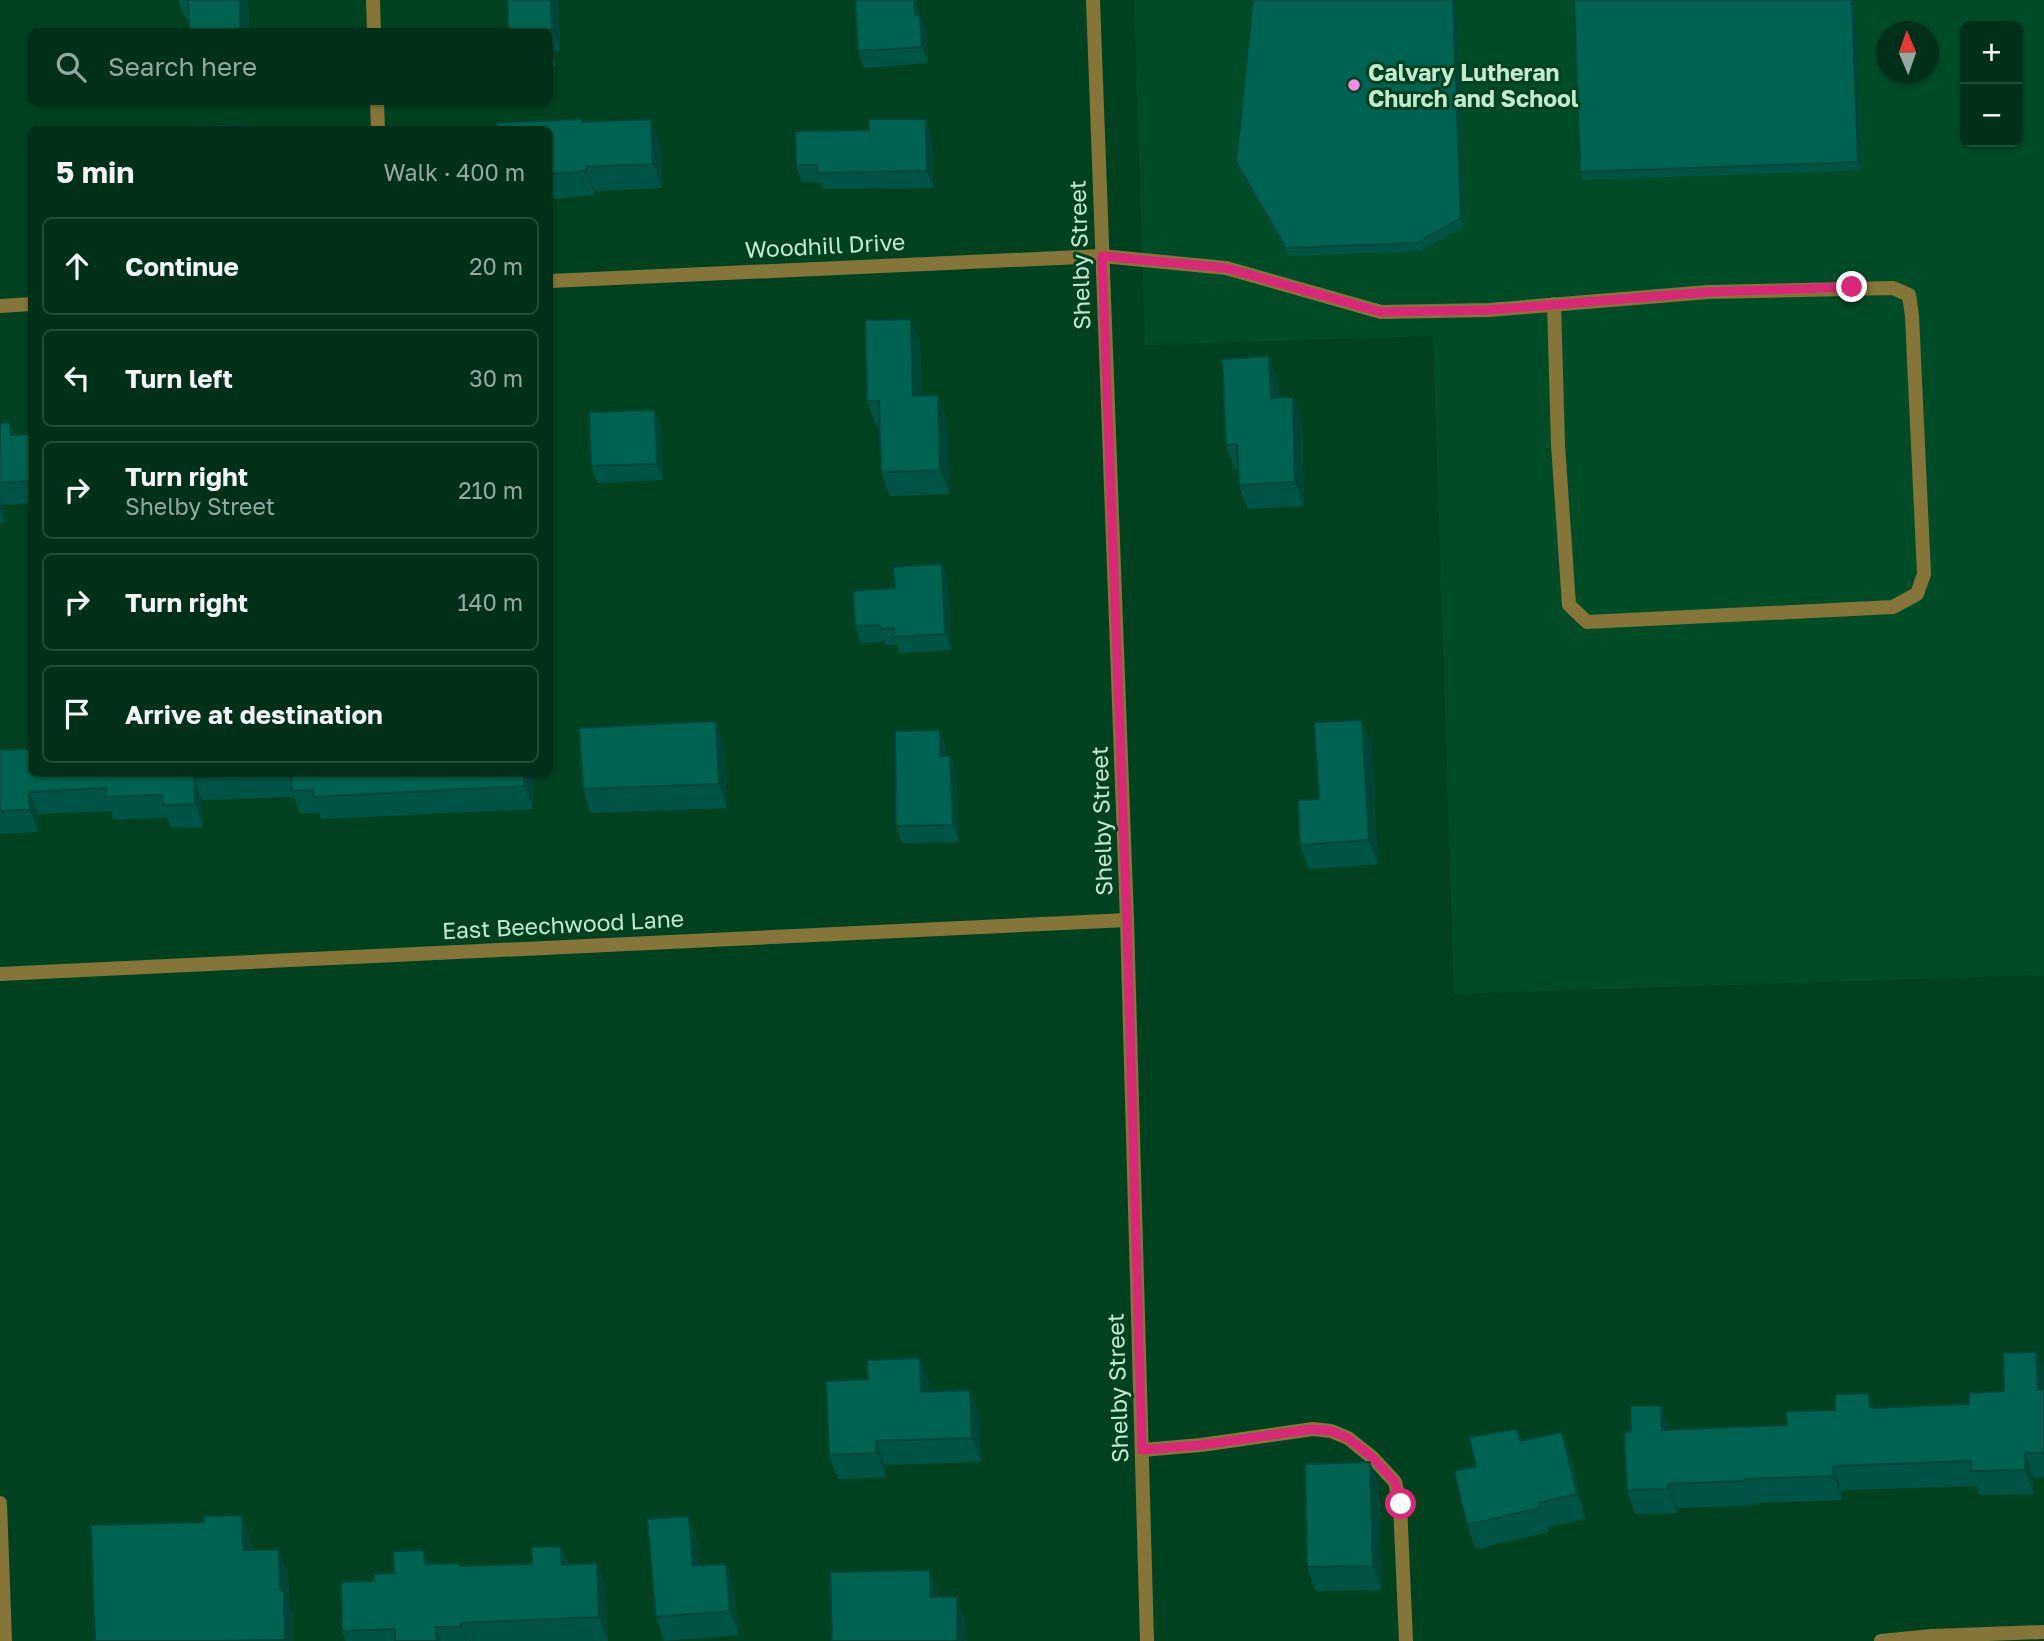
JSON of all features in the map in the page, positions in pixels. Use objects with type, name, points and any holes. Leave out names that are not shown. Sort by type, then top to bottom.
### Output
[{"type":"street","points":[[373,0],[374,28]]},
{"type":"street","name":"Shelby Street","points":[[1093,0],[1127,920],[1147,1641]]},
{"type":"street","points":[[377,105],[378,126]]},
{"type":"street","name":"Woodhill Drive","points":[[553,281],[1102,256],[1226,268],[1381,312],[1489,310],[1554,304],[1708,292],[1893,288],[1909,295],[1924,574],[1917,594],[1893,607],[1587,622],[1569,605],[1558,445],[1554,304]]},
{"type":"street","points":[[0,306],[28,304]]},
{"type":"street","name":"East Beechwood Lane","points":[[0,974],[1127,920]]},
{"type":"street","points":[[1142,1450],[1236,1441],[1313,1429],[1331,1431],[1348,1438],[1373,1458],[1395,1482],[1401,1504],[1406,1641]]},
{"type":"street","points":[[0,1503],[5,1641]]},
{"type":"street","points":[[1881,1641],[1932,1636],[2044,1632]]},
{"type":"shaded area","points":[[1134,0],[2044,0],[2044,975],[1454,994],[1433,336],[1145,345]]},
{"type":"building","points":[[188,0],[240,0],[240,28],[189,28]]},
{"type":"building","points":[[507,0],[551,0],[552,28],[508,28]]},
{"type":"building","points":[[855,0],[914,0],[915,15],[920,15],[922,47],[858,51]]},
{"type":"building","name":"Calvary Lutheran Church and School","points":[[1253,0],[1453,0],[1461,218],[1417,243],[1286,248],[1236,162]]},
{"type":"building","name":"Calvary Lutheran Church and School","points":[[1574,0],[1852,0],[1858,162],[1580,172]]},
{"type":"building","points":[[651,119],[653,164],[586,167],[586,171],[553,174],[553,126],[497,126],[497,123]]},
{"type":"building","points":[[869,119],[926,119],[927,171],[817,173],[817,165],[796,165],[795,131],[869,130]]},
{"type":"building","points":[[911,319],[913,396],[938,395],[940,470],[881,472],[879,401],[867,401],[865,320]]},
{"type":"building","points":[[1269,356],[1271,398],[1293,397],[1295,482],[1239,485],[1237,444],[1226,445],[1222,359]]},
{"type":"building","points":[[655,410],[657,464],[591,466],[589,412]]},
{"type":"building","points":[[10,422],[11,435],[28,434],[28,481],[0,483],[0,423]]},
{"type":"building","points":[[942,564],[945,634],[894,637],[894,628],[880,629],[880,625],[855,626],[853,591],[895,588],[893,567]]},
{"type":"building","points":[[1362,720],[1369,840],[1300,845],[1298,800],[1319,799],[1314,722]]},
{"type":"building","points":[[716,721],[719,784],[583,789],[579,728]]},
{"type":"building","points":[[940,730],[940,756],[950,756],[953,825],[896,826],[895,731]]},
{"type":"building","points":[[28,749],[28,777],[194,777],[195,804],[163,805],[162,795],[106,797],[106,788],[29,792],[30,810],[0,811],[0,750]]},
{"type":"building","points":[[291,777],[524,777],[525,786],[314,797],[313,790],[292,791]]},
{"type":"building","points":[[2036,1352],[2038,1390],[2044,1389],[2044,1453],[2025,1453],[2025,1470],[1971,1471],[1971,1461],[1833,1466],[1834,1476],[1668,1484],[1668,1489],[1627,1490],[1624,1432],[1631,1432],[1630,1406],[1661,1406],[1662,1430],[1787,1425],[1786,1411],[1835,1410],[1835,1394],[1869,1393],[1870,1408],[1969,1404],[1969,1393],[2004,1391],[2003,1353]]},
{"type":"building","points":[[920,1358],[921,1392],[970,1390],[972,1438],[876,1441],[877,1453],[829,1455],[826,1381],[868,1379],[867,1360]]},
{"type":"building","points":[[1517,1429],[1520,1441],[1562,1432],[1577,1494],[1539,1503],[1540,1508],[1467,1525],[1454,1471],[1476,1466],[1469,1437]]},
{"type":"building","points":[[1370,1462],[1373,1566],[1307,1567],[1305,1464]]},
{"type":"building","points":[[242,1515],[243,1550],[279,1550],[280,1590],[284,1591],[285,1640],[95,1641],[91,1525],[204,1522],[204,1516]]},
{"type":"building","points":[[689,1516],[693,1566],[726,1564],[730,1611],[656,1617],[647,1519]]},
{"type":"building","points":[[561,1546],[562,1565],[597,1563],[599,1617],[461,1623],[461,1627],[436,1627],[437,1641],[395,1641],[395,1629],[342,1631],[341,1582],[374,1581],[373,1574],[394,1573],[393,1551],[424,1550],[425,1564],[532,1564],[531,1547]]},
{"type":"building","points":[[930,1570],[931,1597],[957,1597],[957,1641],[832,1641],[830,1572]]},
{"type":"place","name":"Calvary Lutheran Church and School","points":[[1354,85]]},
{"type":"route","points":[[1401,1504],[1395,1482],[1387,1470],[1348,1438],[1331,1431],[1313,1429],[1201,1445],[1142,1450],[1127,920],[1102,256],[1226,268],[1381,312],[1489,310],[1708,292],[1852,287]]}]
